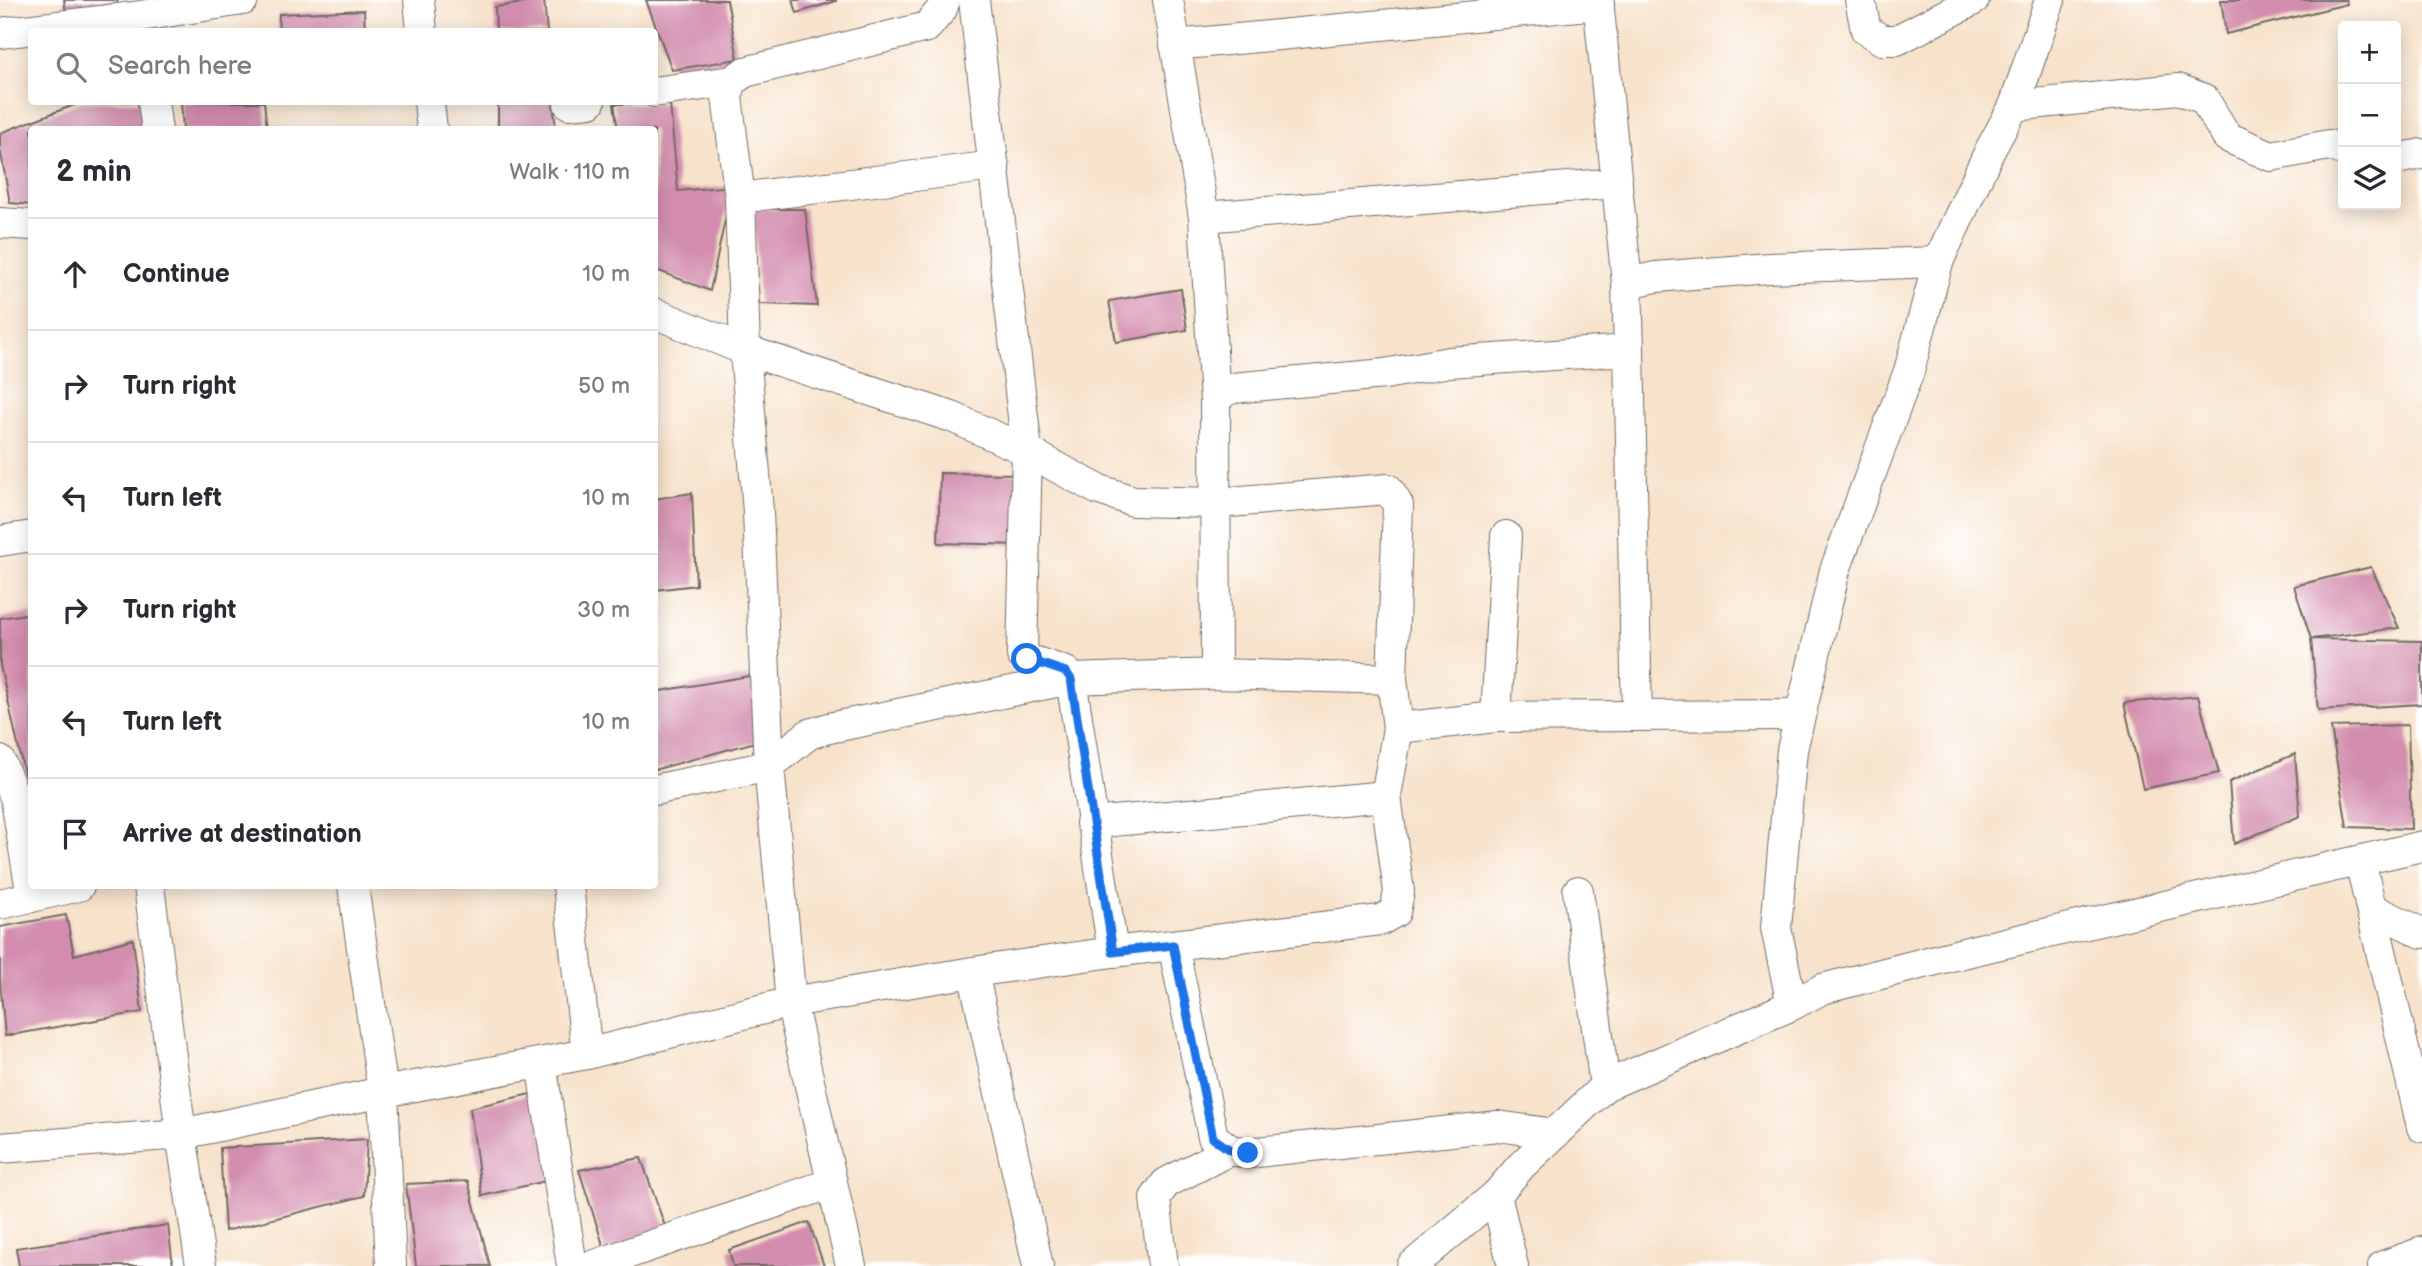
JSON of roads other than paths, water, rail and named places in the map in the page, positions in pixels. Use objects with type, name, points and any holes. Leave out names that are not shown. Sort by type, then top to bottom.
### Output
[{"type":"street","points":[[41,28],[243,0]]},
{"type":"street","points":[[419,0],[422,28]]},
{"type":"street","points":[[658,91],[732,81],[745,72],[927,27],[942,9],[945,0]]},
{"type":"street","points":[[974,0],[1027,451],[1022,655],[1066,672],[1071,679],[1091,823],[1113,952]]},
{"type":"street","points":[[1168,0],[1204,217],[1215,402],[1216,674]]},
{"type":"street","points":[[1860,0],[1866,30],[1882,40],[1897,40],[1974,0]]},
{"type":"street","points":[[1792,1005],[1776,928],[1792,750],[1835,570],[1909,371],[1938,262],[1990,150],[2014,106],[2050,0]]},
{"type":"street","points":[[1175,45],[1414,11],[1599,2],[1627,283],[1637,716]]},
{"type":"street","points":[[0,33],[28,30]]},
{"type":"street","points":[[732,81],[727,97],[740,198],[745,350],[758,512],[769,766],[791,1002],[851,1266]]},
{"type":"street","points":[[2014,106],[2178,89],[2204,99],[2227,137],[2270,156],[2329,145],[2338,148]]},
{"type":"street","points":[[153,105],[156,126]]},
{"type":"street","points":[[429,105],[432,126]]},
{"type":"street","points":[[2401,158],[2422,154]]},
{"type":"street","points":[[740,198],[994,166]]},
{"type":"street","points":[[1204,217],[1617,183]]},
{"type":"street","points":[[0,223],[28,225]]},
{"type":"street","points":[[1627,283],[1656,277],[1769,268],[1938,262]]},
{"type":"street","points":[[0,1148],[181,1134],[383,1092],[587,1054],[791,1002],[973,971],[1381,920],[1395,912],[1399,892],[1387,796],[1398,728],[1392,679],[1398,505],[1388,489],[1217,503],[1133,501],[1097,489],[1027,451],[952,417],[745,350],[658,315]]},
{"type":"street","points":[[1215,402],[1222,393],[1231,388],[1385,374],[1449,362],[1629,350]]},
{"type":"street","points":[[1496,717],[1506,536]]},
{"type":"street","points":[[0,541],[28,537]]},
{"type":"street","points":[[658,789],[769,766],[808,734],[829,727],[1071,679],[1216,674],[1392,679]]},
{"type":"street","points":[[1398,728],[1496,717],[1800,715]]},
{"type":"street","points":[[0,761],[24,799],[28,848]]},
{"type":"street","points":[[1091,823],[1387,796]]},
{"type":"street","points":[[1412,1266],[1496,1195],[1605,1086],[1792,1005],[1822,989],[1975,950],[2422,846]]},
{"type":"street","points":[[2360,861],[2422,1127]]},
{"type":"street","points":[[31,889],[32,897]]},
{"type":"street","points":[[0,904],[66,889]]},
{"type":"street","points":[[149,889],[201,1266]]},
{"type":"street","points":[[353,889],[383,1092],[391,1266]]},
{"type":"street","points":[[568,889],[587,1054]]},
{"type":"street","points":[[1578,891],[1605,1086]]},
{"type":"street","points":[[2371,908],[2422,933]]},
{"type":"street","points":[[1173,945],[1213,1138],[1230,1150],[1248,1153],[1498,1126],[1555,1134]]},
{"type":"street","points":[[973,971],[1038,1266]]},
{"type":"street","points":[[541,1063],[572,1266]]},
{"type":"street","points":[[1163,1266],[1155,1198],[1166,1183],[1230,1150]]},
{"type":"street","points":[[592,1266],[832,1183]]},
{"type":"street","points":[[1496,1195],[1513,1266]]},
{"type":"street","points":[[2383,1266],[2422,1252]]}]
